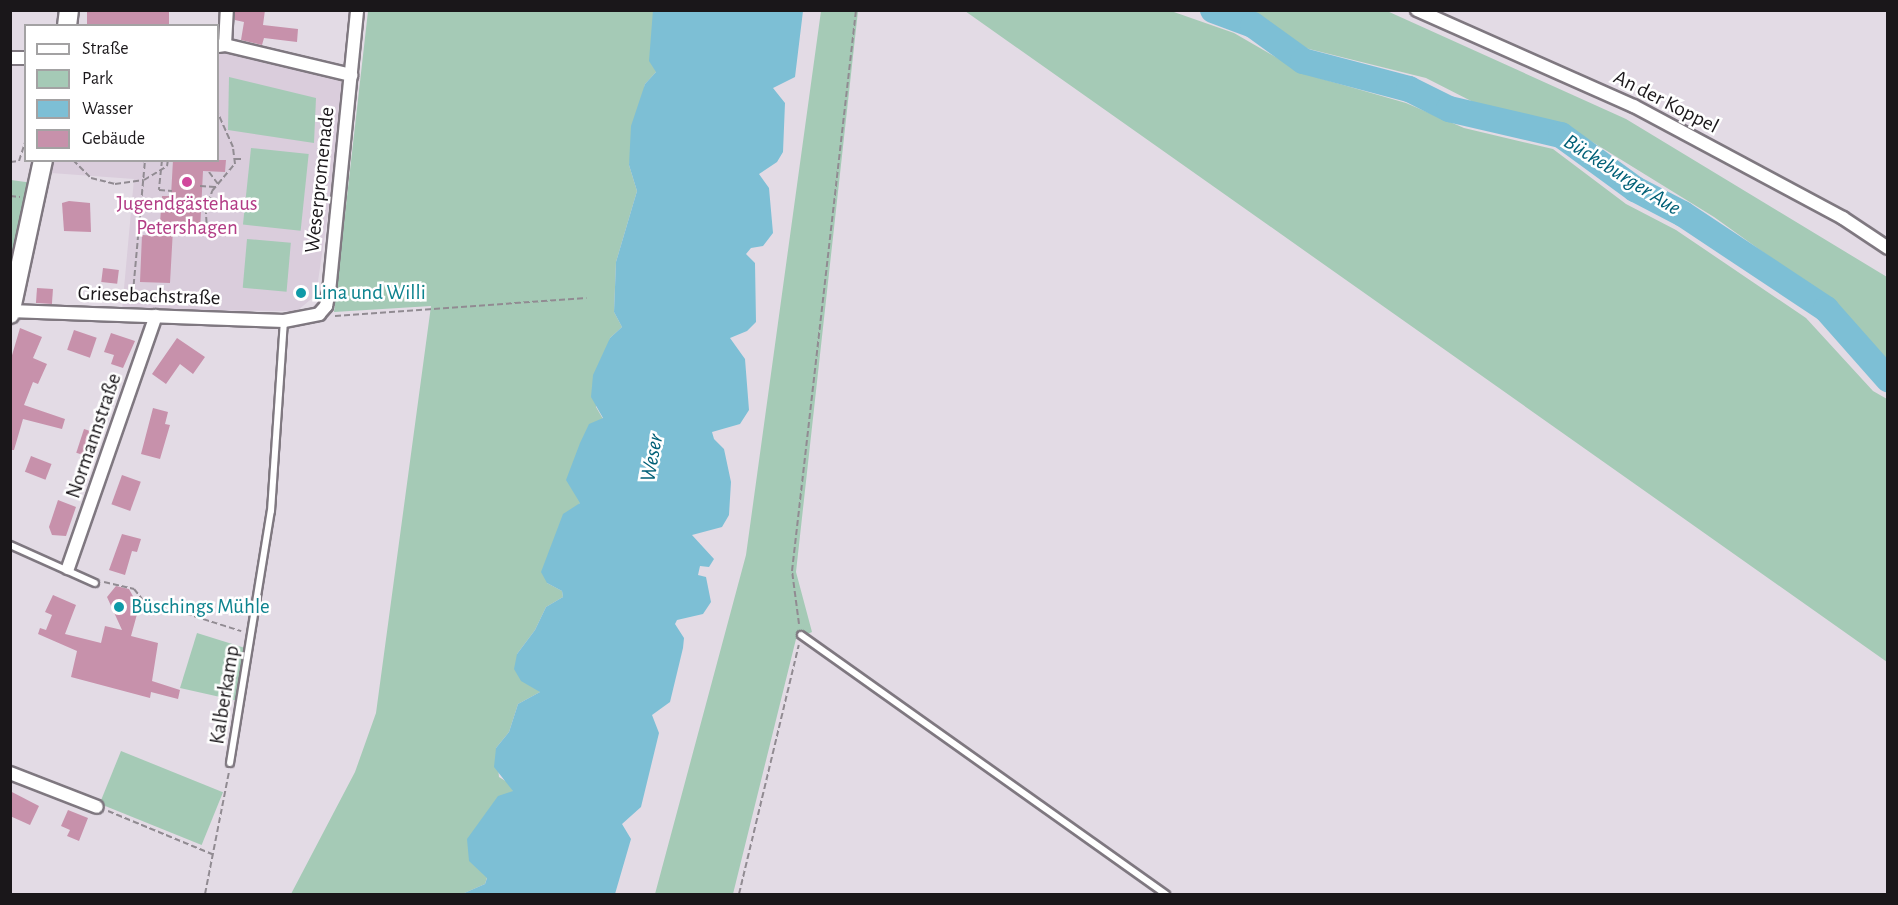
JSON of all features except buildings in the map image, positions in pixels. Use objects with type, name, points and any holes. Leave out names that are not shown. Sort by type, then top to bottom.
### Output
[{"type":"street","points":[[227,10],[221,46],[351,75]]},
{"type":"street","name":"Weserpromenade","points":[[319,314],[326,306],[329,292],[357,10]]},
{"type":"street","name":"An der Koppel","points":[[1417,10],[1634,106],[1843,218],[1887,248]]},
{"type":"street","points":[[11,312],[43,162]]},
{"type":"street","name":"Griesebachstraße","points":[[11,312],[284,321]]},
{"type":"street","points":[[284,321],[319,314]]},
{"type":"street","name":"Normannstraße","points":[[68,568],[156,316]]},
{"type":"street","points":[[10,773],[97,807]]},
{"type":"lane","name":"Kalberkamp","points":[[230,763],[271,511],[284,321]]},
{"type":"lane","points":[[10,545],[95,583]]},
{"type":"lane","points":[[801,635],[1166,894]]},
{"type":"path","points":[[739,894],[801,635],[792,571],[856,10]]},
{"type":"path","points":[[207,232],[206,211],[217,185],[232,170],[235,159],[219,117]]},
{"type":"path","points":[[10,162],[19,161],[24,145]]},
{"type":"path","points":[[235,159],[244,159]]},
{"type":"path","points":[[74,162],[81,171],[102,183],[144,180],[161,171],[167,162]]},
{"type":"path","points":[[131,315],[146,162]]},
{"type":"path","points":[[162,162],[159,190],[172,191]]},
{"type":"path","points":[[209,172],[217,185]]},
{"type":"path","points":[[200,186],[217,185]]},
{"type":"path","points":[[201,210],[206,211]]},
{"type":"path","points":[[319,314],[326,317],[586,298]]},
{"type":"path","points":[[95,583],[134,589],[143,600],[252,634]]},
{"type":"path","name":"Kalberkamp","points":[[205,894],[230,763]]},
{"type":"path","points":[[97,807],[214,855]]},
{"type":"shaded area","points":[[232,52],[348,77],[316,295],[297,311],[122,310],[134,179],[51,173],[53,162],[219,162],[219,53]]},
{"type":"green space","points":[[368,11],[653,11],[656,72],[645,84],[629,165],[637,191],[616,262],[614,312],[622,327],[610,338],[596,407],[603,419],[580,503],[574,509],[547,583],[562,591],[563,597],[546,607],[535,630],[517,654],[540,692],[518,704],[509,732],[496,748],[499,777],[512,785],[513,791],[485,884],[462,894],[291,894],[355,772],[376,713],[431,306],[334,312]]},
{"type":"green space","points":[[821,11],[858,11],[796,572],[812,632],[796,639],[733,894],[655,894],[746,555]]},
{"type":"green space","points":[[965,11],[1171,11],[1234,33],[1305,74],[1406,103],[1464,128],[1553,149],[1626,204],[1676,230],[1806,318],[1873,391],[1887,399],[1887,662]]},
{"type":"green space","points":[[1244,11],[1387,11],[1626,119],[1887,277],[1887,360],[1823,295],[1714,217],[1573,130],[1477,104],[1426,78],[1305,48]]},
{"type":"green space","points":[[229,77],[316,98],[314,143],[228,130]]},
{"type":"green space","points":[[251,148],[309,154],[301,231],[243,225]]},
{"type":"green space","points":[[11,180],[33,183],[11,300]]},
{"type":"green space","points":[[247,239],[291,243],[287,292],[243,288]]},
{"type":"green space","points":[[197,633],[245,648],[238,701],[180,688]]},
{"type":"green space","points":[[121,751],[223,792],[202,845],[100,804]]},
{"type":"water","name":"Weser","points":[[653,10],[803,11],[795,77],[773,88],[785,103],[783,152],[777,162],[759,174],[769,188],[773,233],[763,246],[751,248],[746,254],[755,263],[756,322],[747,331],[730,338],[745,359],[749,410],[740,424],[712,432],[714,439],[724,449],[731,482],[729,515],[722,527],[692,535],[714,559],[709,567],[700,566],[698,575],[706,577],[711,602],[703,614],[677,620],[675,624],[684,638],[683,648],[670,702],[652,715],[659,733],[641,807],[622,824],[631,839],[615,894],[462,894],[485,884],[487,878],[469,861],[467,839],[498,796],[513,791],[494,767],[496,748],[509,732],[518,704],[540,692],[521,681],[514,669],[517,654],[535,630],[546,607],[563,597],[562,591],[547,583],[541,572],[563,514],[580,503],[566,480],[580,443],[589,424],[603,418],[591,397],[593,375],[610,338],[622,327],[614,312],[616,262],[637,191],[629,165],[631,126],[645,84],[656,72],[649,61]]},
{"type":"waterway","name":"Bückeburger Aue","points":[[1213,10],[1253,25],[1303,61],[1409,89],[1449,109],[1561,135],[1635,189],[1683,214],[1826,309],[1888,379]]},
{"type":"place","name":"Jugendgästehaus Petershagen","points":[[187,182]]},
{"type":"place","name":"Lina und Willi","points":[[301,293]]},
{"type":"place","name":"Büschings Mühle","points":[[119,607]]}]
